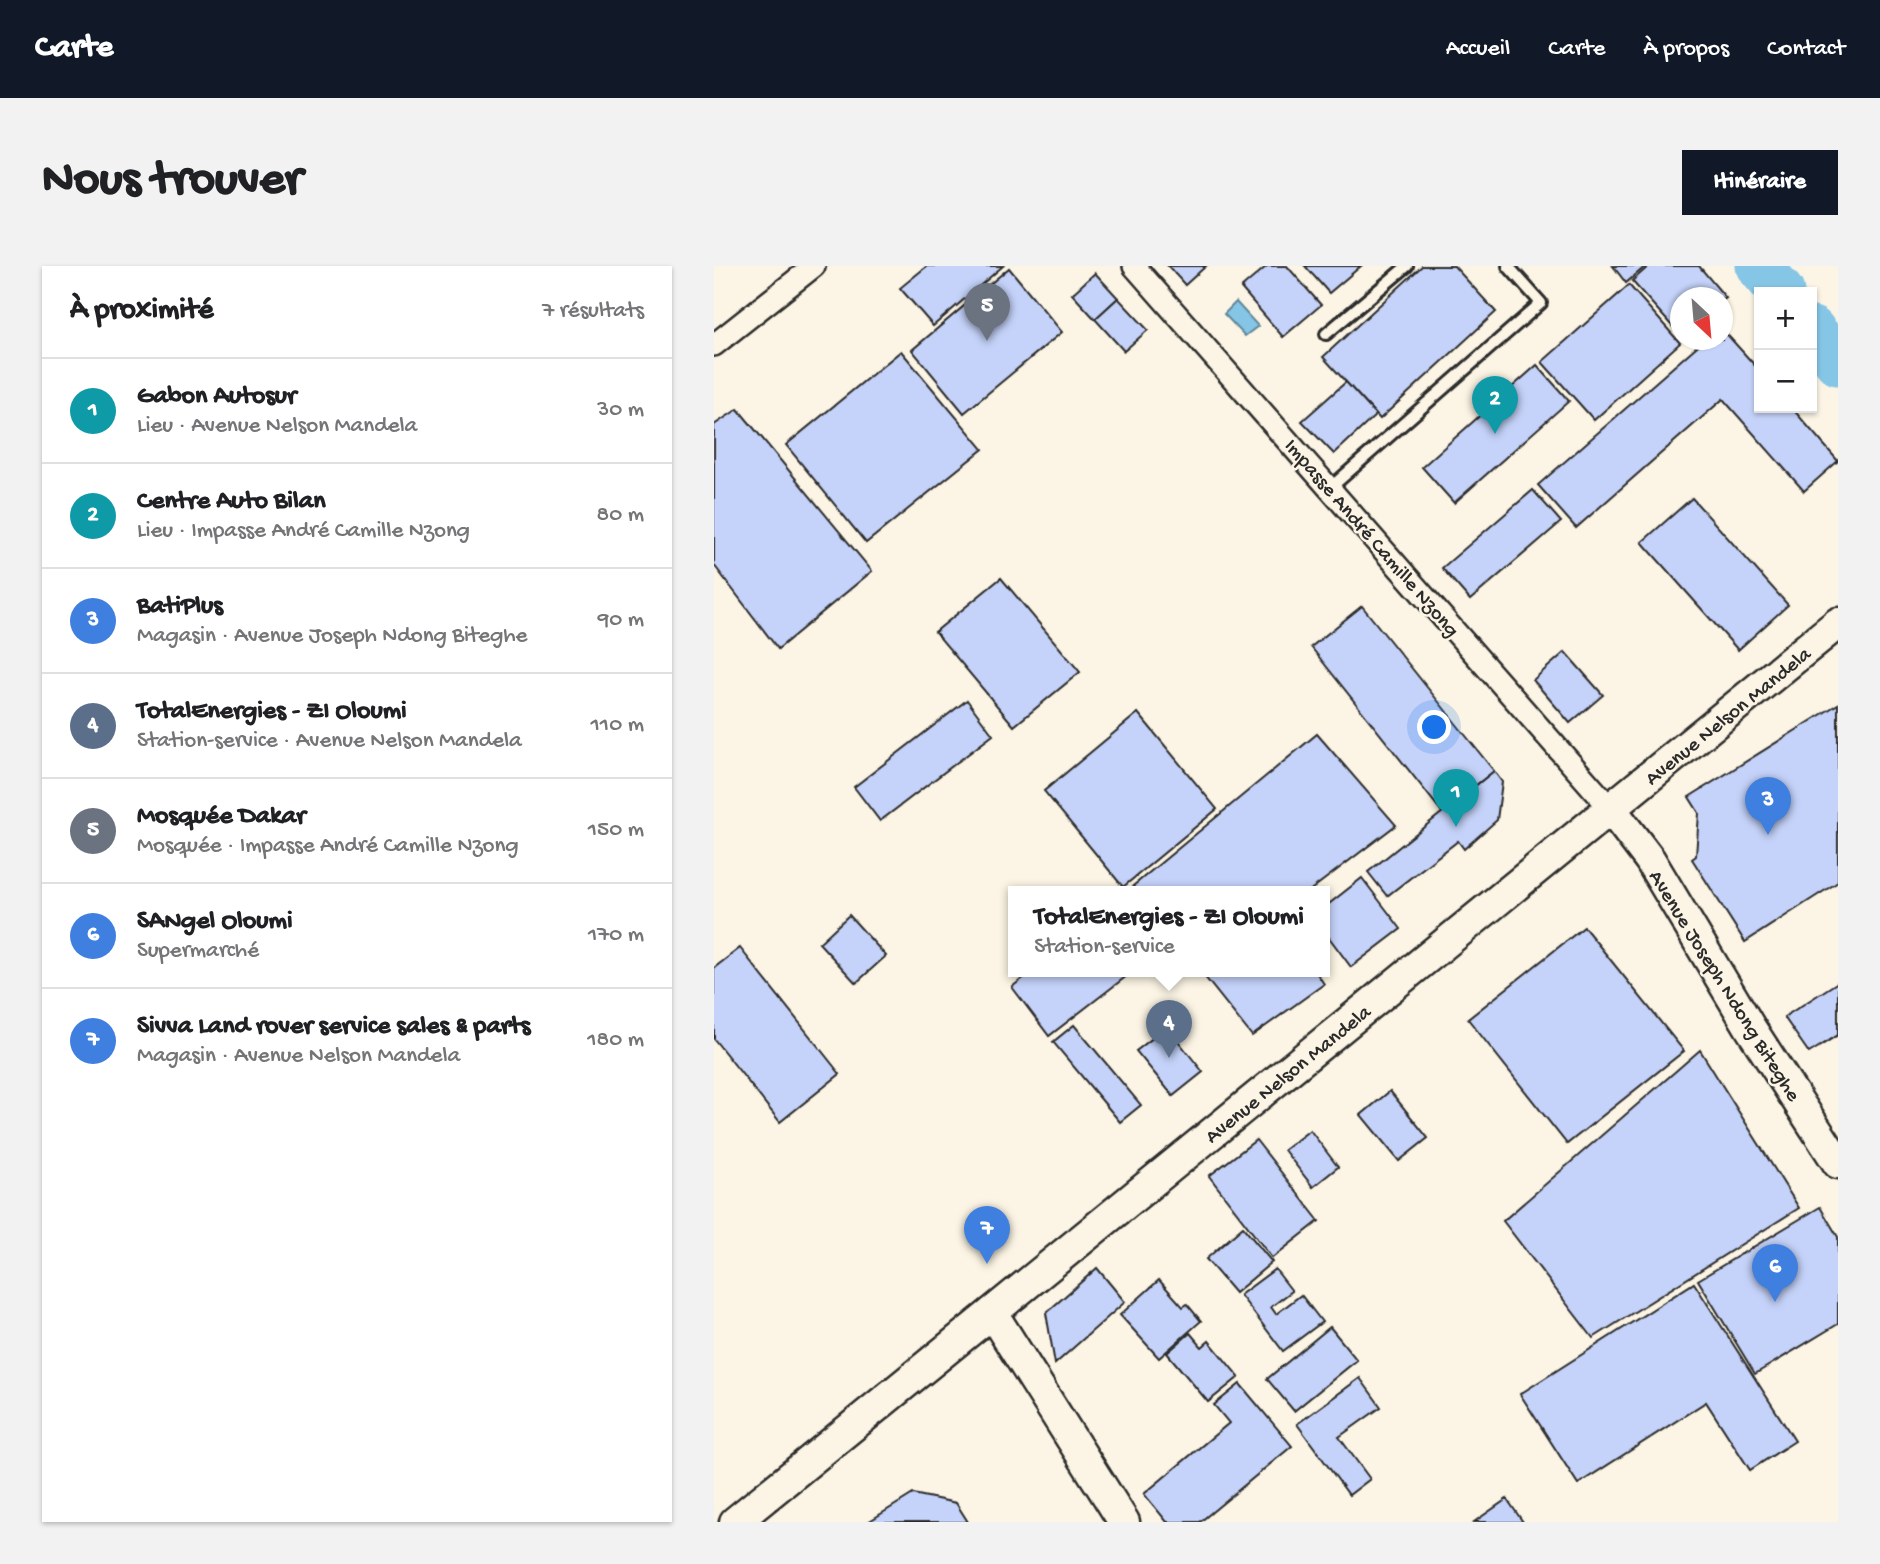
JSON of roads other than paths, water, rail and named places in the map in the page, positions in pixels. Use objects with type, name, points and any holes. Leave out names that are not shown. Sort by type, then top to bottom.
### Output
[{"type":"main road","name":"Avenue Nelson Mandela","points":[[735,1522],[1838,623]]},
{"type":"main road","name":"Avenue Joseph Ndong Biteghe","points":[[1611,809],[1650,860],[1751,1029],[1838,1163]]},
{"type":"main road","points":[[992,1313],[1124,1522]]},
{"type":"street","points":[[714,345],[814,266]]},
{"type":"street","name":"Impasse André Camille Nzong","points":[[1134,266],[1611,809]]},
{"type":"lane","points":[[1326,334],[1407,266]]},
{"type":"lane","points":[[1331,488],[1541,303],[1508,266]]},
{"type":"water","points":[[1236,302],[1258,326],[1245,336],[1224,314]]},
{"type":"waterway","points":[[1759,266],[1777,287]]},
{"type":"waterway","points":[[1817,336],[1838,362]]},
{"type":"place","name":"Mosquée Dakar","points":[[987,341]]},
{"type":"place","name":"Centre Auto Bilan","points":[[1495,434]]},
{"type":"place","name":"Gabon Autosur","points":[[1456,827]]},
{"type":"place","name":"BatiPlus","points":[[1768,835]]},
{"type":"place","name":"TotalEnergies - ZI Oloumi","points":[[1169,1058]]},
{"type":"place","name":"Sivva Land rover service sales & parts","points":[[987,1264]]},
{"type":"place","name":"SANgel Oloumi","points":[[1775,1302]]}]
